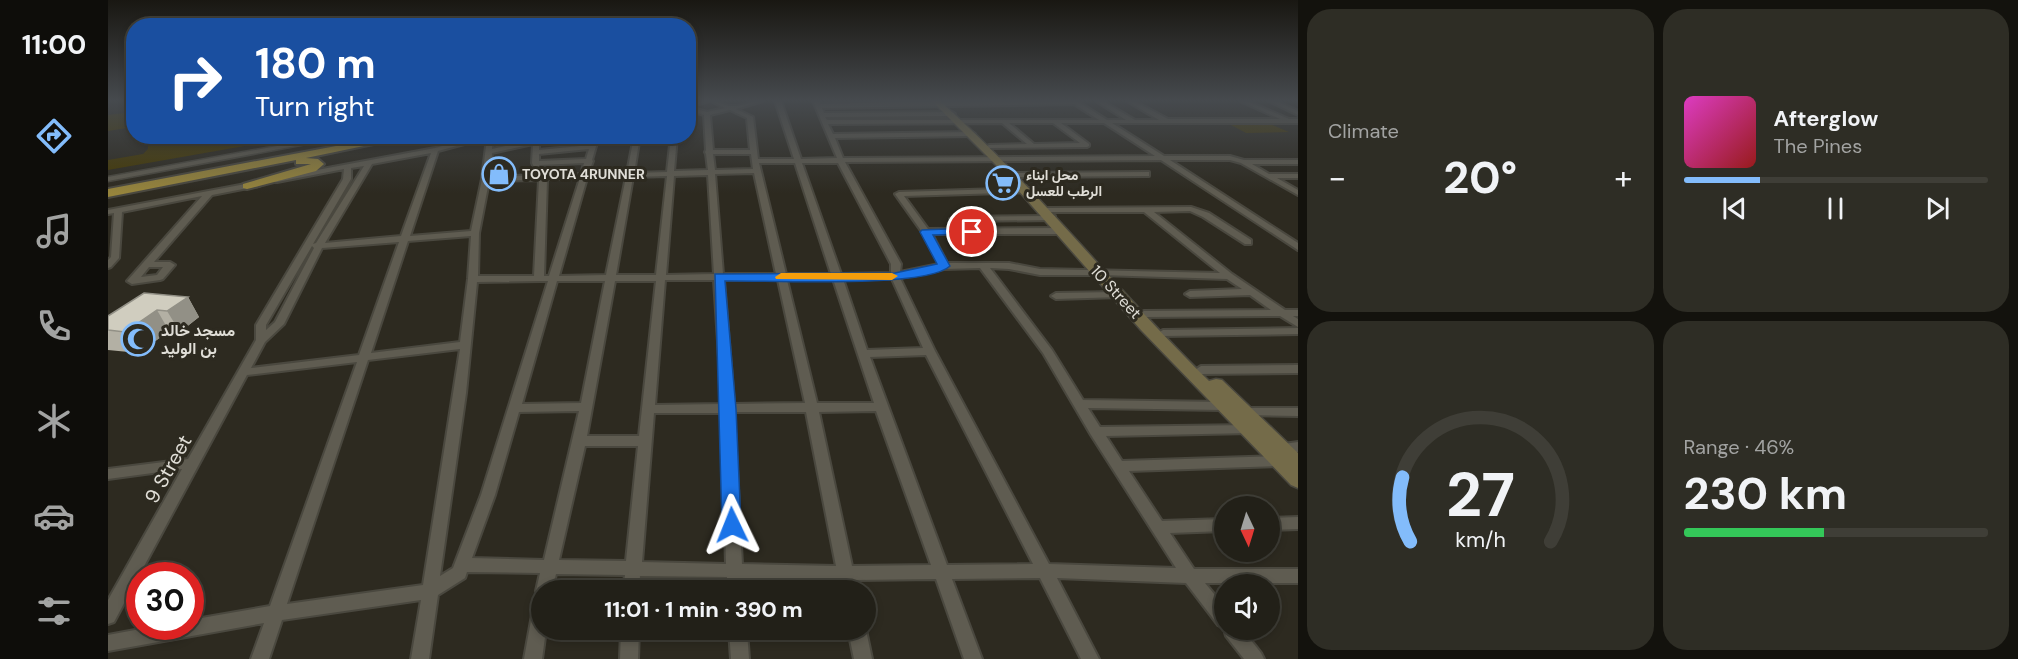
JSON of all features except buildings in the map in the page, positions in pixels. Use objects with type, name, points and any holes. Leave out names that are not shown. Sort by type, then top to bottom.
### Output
[{"type":"highway","points":[[108,186],[337,144]]},
{"type":"highway","points":[[108,193],[365,144]]},
{"type":"highway","points":[[128,189],[160,187],[308,161],[319,164],[312,169],[247,186]]},
{"type":"main road","name":"10 Street","points":[[970,132],[1028,190]]},
{"type":"main road","name":"10 Street","points":[[971,132],[989,147],[1051,214],[1118,295],[1223,406],[1252,424]]},
{"type":"main road","name":"10 Street","points":[[1051,214],[1063,231],[1101,273],[1201,370],[1252,424],[1290,456],[1298,480]]},
{"type":"street","points":[[707,132],[728,409],[734,580]]},
{"type":"street","points":[[752,132],[755,162],[812,409],[847,580]]},
{"type":"street","points":[[789,132],[839,275],[881,407],[973,659]]},
{"type":"street","points":[[830,132],[841,161],[896,264],[895,276],[930,351],[1090,659]]},
{"type":"street","points":[[1016,132],[1034,147]]},
{"type":"street","points":[[989,147],[1087,146],[1067,132]]},
{"type":"street","points":[[1123,132],[1298,247]]},
{"type":"street","points":[[832,136],[972,134]]},
{"type":"street","points":[[108,179],[301,144]]},
{"type":"street","points":[[108,212],[369,164],[458,144]]},
{"type":"street","points":[[420,659],[465,345],[473,279],[474,233],[486,179],[490,144]]},
{"type":"street","points":[[490,150],[529,144]]},
{"type":"street","points":[[536,144],[535,163],[543,179],[539,279]]},
{"type":"street","points":[[536,152],[583,144]]},
{"type":"street","points":[[108,643],[276,613],[430,591],[459,573],[555,279],[594,144]]},
{"type":"street","points":[[545,580],[580,441],[635,144]]},
{"type":"street","points":[[631,580],[673,144]]},
{"type":"street","points":[[260,659],[435,150]]},
{"type":"street","points":[[708,152],[755,162]]},
{"type":"street","points":[[486,179],[629,173],[709,173],[755,162],[1230,158],[1243,162],[1298,193]]},
{"type":"street","points":[[535,163],[590,160]]},
{"type":"street","points":[[1243,162],[1298,162]]},
{"type":"street","name":"9 Street","points":[[108,616],[261,340],[279,324],[319,246],[369,164]]},
{"type":"street","name":"9 Street","points":[[261,340],[261,325],[347,179],[348,167]]},
{"type":"street","points":[[1015,175],[1146,174]]},
{"type":"street","points":[[1267,176],[1298,176]]},
{"type":"street","points":[[944,266],[926,232],[899,194],[1028,190]]},
{"type":"street","points":[[147,264],[210,192]]},
{"type":"street","points":[[1146,209],[1229,276],[1298,324]]},
{"type":"street","points":[[954,219],[1146,209],[1191,209],[1206,215],[1248,242]]},
{"type":"street","points":[[108,265],[115,258],[118,210]]},
{"type":"street","points":[[926,232],[1063,231]]},
{"type":"street","points":[[306,247],[474,233]]},
{"type":"street","points":[[473,279],[895,276],[944,266],[983,265],[1051,273],[1229,276]]},
{"type":"street","points":[[983,265],[1048,352],[1118,466],[1190,576],[1214,606]]},
{"type":"street","points":[[1190,294],[1253,292]]},
{"type":"street","points":[[1056,296],[1118,295]]},
{"type":"street","points":[[1144,314],[1298,313]]},
{"type":"street","points":[[1163,333],[1298,331]]},
{"type":"street","points":[[245,372],[465,345]]},
{"type":"street","points":[[863,354],[930,351]]},
{"type":"street","points":[[1201,370],[1298,369]]},
{"type":"street","points":[[1081,404],[1223,406]]},
{"type":"street","points":[[514,408],[586,407]]},
{"type":"street","points":[[648,409],[881,407]]},
{"type":"street","points":[[1096,432],[1252,424],[1298,412]]},
{"type":"street","points":[[580,441],[646,441]]},
{"type":"street","points":[[1118,466],[1290,456]]},
{"type":"street","points":[[108,474],[193,463]]},
{"type":"street","points":[[1280,524],[1298,523]]},
{"type":"street","points":[[1159,527],[1214,525]]},
{"type":"street","points":[[463,565],[846,573],[1044,571],[1190,576],[1298,576]]},
{"type":"street","points":[[533,659],[536,640]]},
{"type":"street","points":[[629,659],[630,640]]},
{"type":"street","points":[[739,640],[740,659]]},
{"type":"street","points":[[859,640],[863,659]]},
{"type":"street","points":[[1240,640],[1255,659]]},
{"type":"shaded area","points":[[1244,132],[1289,132],[1246,133]]},
{"type":"shaded area","points":[[148,144],[255,144],[108,170],[108,160],[143,154],[148,149]]},
{"type":"slow traffic","points":[[781,277],[892,276]]},
{"type":"place","name":"TOYOTA 4RUNNER","points":[[499,174]]},
{"type":"place","name":"محل ابناء الرطب للعسل","points":[[1003,183]]},
{"type":"place","name":"مسجد خالد بن الوليد","points":[[138,339]]},
{"type":"route","points":[[732,525],[728,409],[719,277],[895,276],[933,270],[944,266],[926,232],[972,232]]}]
